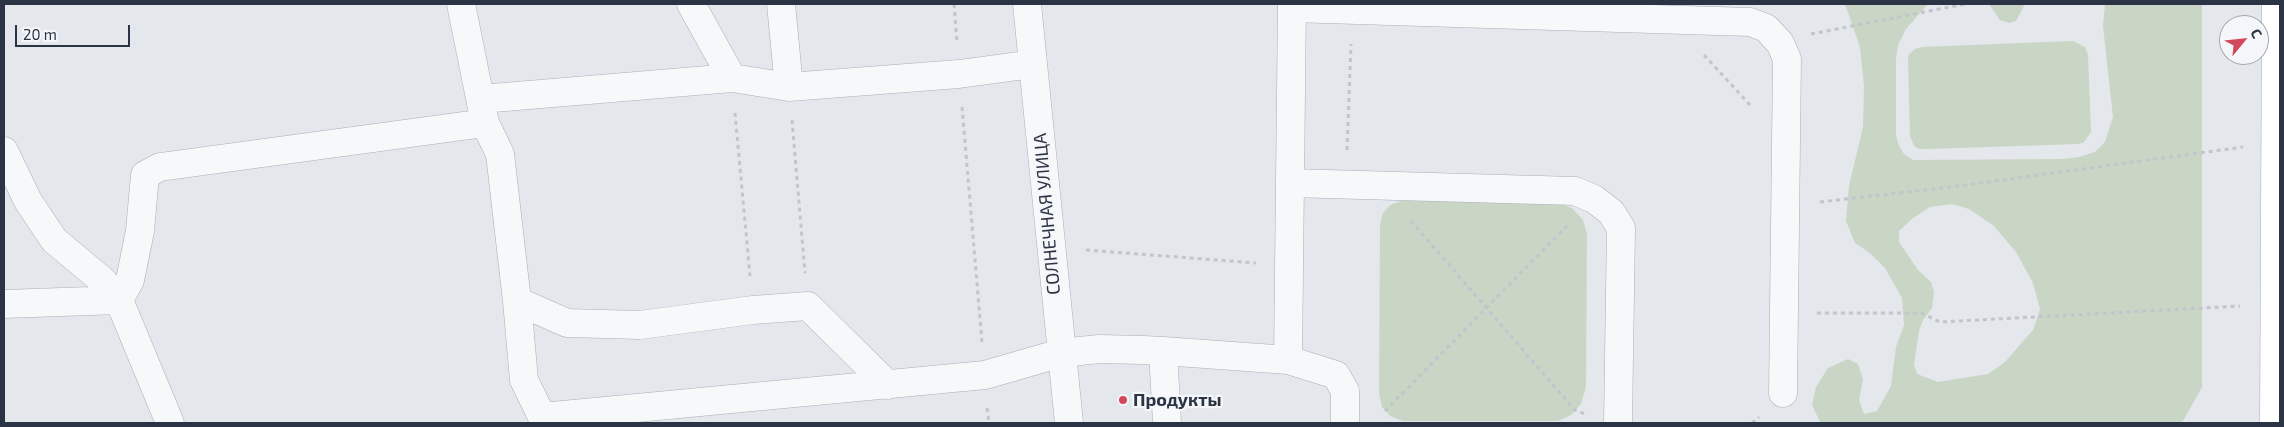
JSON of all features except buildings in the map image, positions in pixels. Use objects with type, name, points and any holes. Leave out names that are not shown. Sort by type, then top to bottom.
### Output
[{"type":"main road","points":[[2274,423],[2276,4]]},
{"type":"street","points":[[461,4],[483,111],[500,154],[518,301],[524,380],[542,417],[985,375],[1061,353],[1099,350],[1163,351],[1288,360],[1336,375],[1345,391],[1345,423]]},
{"type":"street","points":[[691,4],[732,78]]},
{"type":"street","points":[[781,4],[789,87]]},
{"type":"street","name":"СОЛНЕЧНАЯ УЛИЦА","points":[[1027,4],[1068,423]]},
{"type":"street","points":[[1288,360],[1292,6],[1750,22],[1766,28],[1780,43],[1787,59],[1783,394]]},
{"type":"street","points":[[119,300],[130,280],[140,231],[145,175],[160,167],[483,111],[732,78],[789,87],[959,74],[1033,64]]},
{"type":"street","points":[[4,152],[28,201],[54,240],[102,281],[119,300],[170,423]]},
{"type":"street","points":[[1290,183],[1575,191],[1594,199],[1611,212],[1620,228],[1618,423]]},
{"type":"street","points":[[4,304],[119,300]]},
{"type":"street","points":[[518,301],[567,323],[640,325],[754,310],[808,306],[888,384]]},
{"type":"street","points":[[1163,351],[1167,423]]},
{"type":"path","points":[[954,4],[989,423]]},
{"type":"path","points":[[1820,31],[1965,4]]},
{"type":"path","points":[[1704,54],[1758,113]]},
{"type":"path","points":[[732,78],[754,310]]},
{"type":"path","points":[[789,87],[808,306]]},
{"type":"path","points":[[1866,197],[2243,147]]},
{"type":"path","points":[[1386,411],[1572,222]]},
{"type":"path","points":[[1050,246],[1288,265]]},
{"type":"path","points":[[1785,314],[1921,313],[1940,322],[2241,306]]},
{"type":"green space","points":[[1845,4],[1928,4],[1906,29],[1898,45],[1896,59],[1896,135],[1899,146],[1904,154],[1913,160],[2063,159],[2079,157],[2095,152],[2105,142],[2113,117],[2103,26],[2105,4],[2202,4],[2202,387],[2183,421],[2180,423],[1820,422],[1812,405],[1816,387],[1828,368],[1848,359],[1858,364],[1863,379],[1859,400],[1864,414],[1877,411],[1891,386],[1896,347],[1904,325],[1902,298],[1885,268],[1870,253],[1855,243],[1846,221],[1849,186],[1863,127],[1864,86],[1860,47]],"holes":[[[1952,204],[1969,209],[1994,226],[2016,252],[2033,283],[2040,309],[2033,330],[2004,363],[1988,374],[1938,382],[1917,374],[1914,365],[1919,331],[1923,320],[1932,308],[1934,292],[1931,282],[1918,270],[1899,242],[1899,231],[1913,218],[1930,207]]]},
{"type":"green space","points":[[1989,4],[2025,4],[2016,21],[2009,23],[2000,20]]},
{"type":"green space","points":[[2073,41],[2085,47],[2088,55],[2091,132],[2084,142],[2079,144],[1927,149],[1919,149],[1914,146],[1910,136],[1908,60],[1909,54],[1915,49],[1922,47]]},
{"type":"green space","points":[[1404,200],[1559,203],[1572,208],[1583,220],[1587,234],[1586,387],[1581,404],[1571,415],[1558,421],[1403,421],[1390,416],[1382,407],[1379,393],[1380,225],[1383,213],[1390,205]]},
{"type":"place","name":"Продукты","points":[[1123,400]]}]
